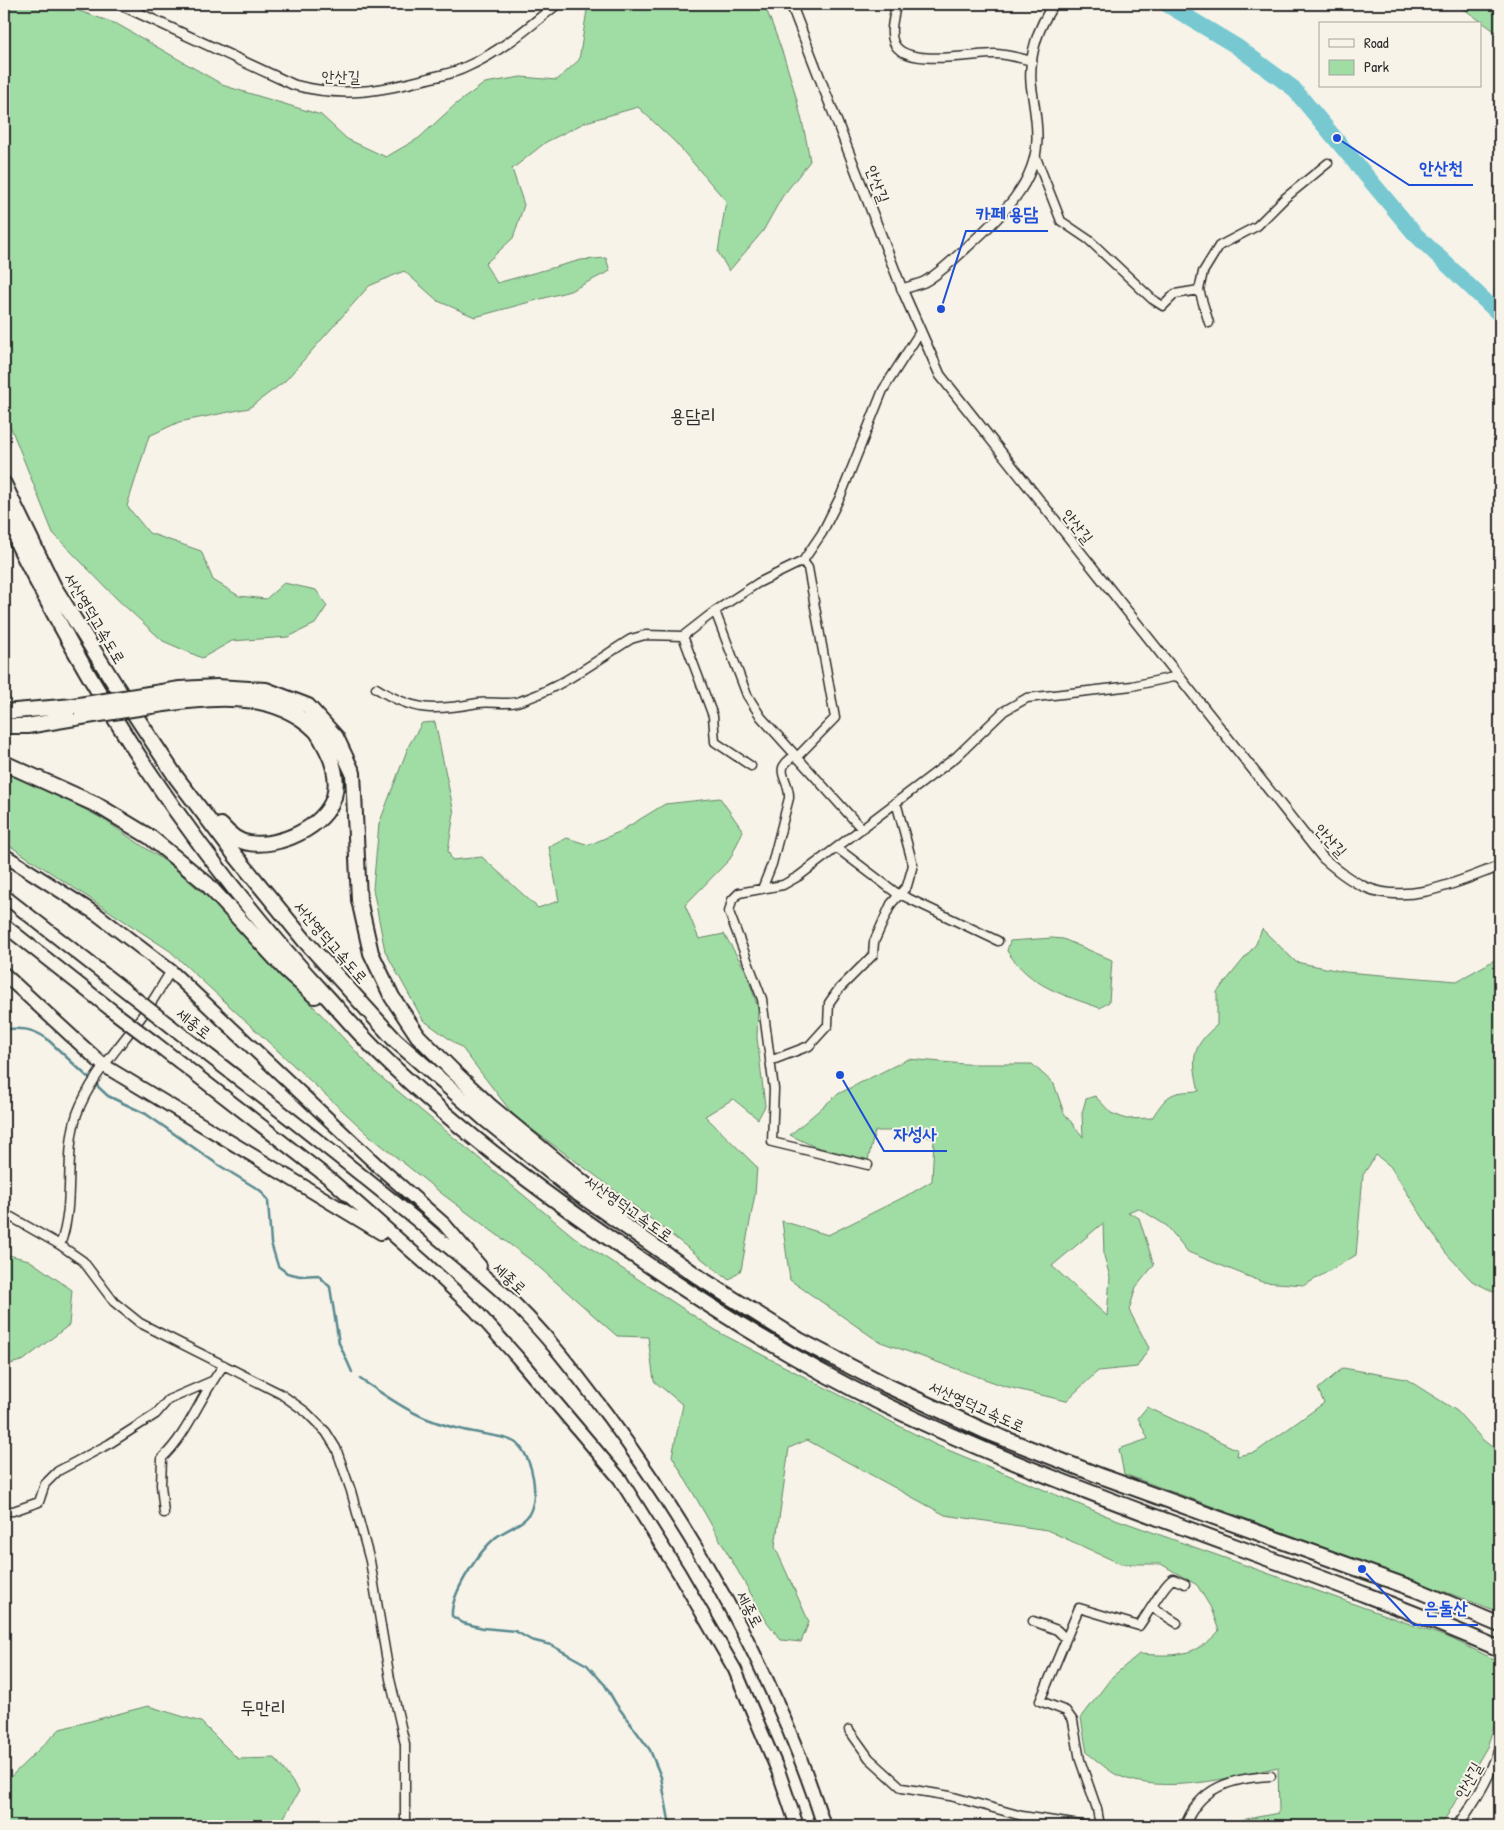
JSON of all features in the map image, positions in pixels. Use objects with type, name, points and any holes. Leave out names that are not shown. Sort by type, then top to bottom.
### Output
[{"type":"highway","name":"서산영덕고속도로","points":[[4,484],[54,587],[176,777],[234,855],[305,941],[395,1040],[485,1118],[573,1190],[702,1280],[799,1340],[888,1386],[985,1431],[1098,1475],[1417,1590],[1500,1625]]},
{"type":"highway","name":"서산영덕고속도로","points":[[4,516],[43,597],[101,700],[160,792],[219,871],[292,960],[382,1056],[474,1137],[564,1208],[696,1297],[882,1403],[979,1448],[1412,1612],[1500,1650]]},
{"type":"highway","points":[[150,700],[180,689],[218,686],[266,690],[308,706],[331,730],[353,773],[359,900],[371,953],[392,997],[402,1013],[418,1036],[491,1107],[702,1280]]},
{"type":"highway","points":[[4,726],[27,726],[77,712],[150,700],[233,698],[286,710],[316,730],[330,755],[336,774],[334,798],[320,818],[297,836],[272,842],[248,843],[230,835],[176,777]]},
{"type":"highway","points":[[4,712],[77,712]]},
{"type":"highway","points":[[4,763],[97,804],[150,837],[207,884],[286,970],[382,1056]]},
{"type":"highway","points":[[4,855],[98,915],[171,972],[377,1165],[444,1224],[503,1292]]},
{"type":"highway","name":"세종로","points":[[4,896],[348,1163],[503,1292],[560,1352],[639,1458],[704,1560],[767,1678],[812,1788],[824,1826]]},
{"type":"highway","points":[[4,925],[330,1179],[475,1310],[517,1357],[620,1479],[680,1573],[735,1670],[779,1773],[797,1826]]},
{"type":"highway","points":[[4,974],[100,1071],[299,1181],[425,1263]]},
{"type":"street","name":"안산길","points":[[119,4],[294,85],[318,91],[343,93],[376,91],[465,68],[529,27],[557,4]]},
{"type":"street","name":"안산길","points":[[790,4],[902,289],[940,375],[967,412],[1323,858],[1343,874],[1365,887],[1387,893],[1433,890],[1500,866]]},
{"type":"street","points":[[892,4],[896,5],[891,34],[894,45],[901,52],[931,58],[994,54],[1032,61]]},
{"type":"street","points":[[902,289],[925,281],[952,261],[994,222],[1018,193],[1030,172],[1038,136],[1031,80],[1032,61],[1040,29],[1054,4]]},
{"type":"street","points":[[1035,155],[1060,221],[1089,240],[1152,299],[1163,306],[1175,294],[1200,290]]},
{"type":"street","points":[[1209,323],[1200,290],[1203,272],[1219,246],[1257,226],[1285,198],[1328,162]]},
{"type":"street","points":[[376,688],[416,708],[438,709],[482,702],[515,702],[550,688],[631,638],[645,635],[683,636],[715,611],[758,583],[803,561],[822,533],[841,495],[883,390],[920,332]]},
{"type":"street","points":[[762,889],[772,864],[789,798],[789,790],[782,767],[835,718],[808,568],[803,561]]},
{"type":"street","points":[[715,611],[747,695],[761,717],[795,757],[862,829]]},
{"type":"street","points":[[683,636],[713,716],[715,742],[751,766]]},
{"type":"street","points":[[868,1165],[772,1142],[774,1089],[762,999],[730,918],[729,912],[732,900],[739,893],[783,885],[799,876],[956,757],[1004,711],[1027,698],[1132,686],[1178,676]]},
{"type":"street","points":[[770,1061],[809,1046],[828,1025],[829,1003],[838,990],[873,955],[874,942],[891,904],[906,886],[913,865],[896,802]]},
{"type":"street","points":[[837,848],[900,893],[998,941]]},
{"type":"street","points":[[60,1245],[66,1230],[71,1143],[77,1114],[100,1071],[143,1016],[171,972]]},
{"type":"street","points":[[4,1220],[11,1217],[60,1245],[83,1261],[114,1302],[139,1322],[281,1394],[306,1412],[326,1432],[336,1448],[352,1492],[370,1561],[390,1679],[405,1744],[405,1826]]},
{"type":"street","points":[[164,1514],[161,1485],[162,1458],[174,1447],[212,1381],[224,1365]]},
{"type":"street","points":[[4,1511],[13,1511],[39,1502],[46,1484],[58,1471],[109,1444],[156,1414],[168,1400],[212,1381]]},
{"type":"street","points":[[1100,1826],[1097,1809],[1080,1760],[1073,1720],[1066,1711],[1040,1701],[1079,1608],[1138,1626],[1153,1608],[1167,1582],[1174,1579],[1185,1584]]},
{"type":"street","points":[[1153,1608],[1177,1623]]},
{"type":"street","points":[[1033,1621],[1057,1630],[1066,1639]]},
{"type":"street","points":[[850,1730],[870,1758],[902,1788],[950,1796],[1031,1818],[1086,1826]]},
{"type":"street","name":"안산길","points":[[1457,1826],[1473,1804],[1496,1761],[1500,1746]]},
{"type":"street","points":[[1185,1826],[1194,1805],[1203,1795],[1240,1779],[1271,1776]]},
{"type":"green space","points":[[4,4],[59,4],[117,24],[225,86],[321,115],[347,139],[386,157],[419,138],[456,104],[485,83],[521,77],[557,80],[579,60],[588,4],[764,4],[779,42],[791,81],[810,161],[782,197],[763,231],[729,271],[718,252],[726,201],[676,143],[638,107],[586,122],[546,142],[512,169],[524,205],[513,238],[485,264],[497,283],[581,260],[606,258],[610,271],[570,291],[475,317],[438,301],[404,271],[369,286],[285,381],[249,408],[179,422],[149,436],[127,506],[149,533],[201,551],[213,580],[239,596],[266,599],[284,583],[316,590],[327,606],[315,624],[288,637],[232,641],[202,658],[163,641],[117,599],[53,533],[11,428],[4,420]]},
{"type":"green space","points":[[1457,4],[1500,4],[1500,35]]},
{"type":"green space","points":[[435,722],[454,813],[448,851],[452,860],[482,857],[538,908],[559,901],[549,847],[567,838],[589,845],[619,832],[665,804],[720,798],[743,831],[730,859],[685,905],[699,939],[724,934],[746,971],[758,1008],[757,1037],[765,1106],[758,1119],[733,1099],[705,1116],[757,1167],[755,1194],[741,1270],[729,1280],[600,1179],[515,1117],[462,1048],[423,1020],[385,951],[373,889],[379,824],[409,745],[422,723]]},
{"type":"green space","points":[[4,771],[33,782],[103,819],[169,864],[224,911],[376,1073],[574,1237],[720,1333],[936,1445],[1107,1516],[1452,1639],[1500,1662],[1500,1709],[1487,1747],[1441,1826],[1235,1826],[1241,1820],[1279,1813],[1278,1767],[1219,1780],[1177,1784],[1137,1782],[1115,1774],[1087,1753],[1081,1718],[1112,1677],[1139,1654],[1172,1655],[1192,1651],[1210,1640],[1219,1631],[1211,1608],[1197,1585],[1161,1564],[1121,1564],[1047,1530],[945,1515],[807,1440],[789,1448],[775,1547],[809,1622],[801,1642],[781,1640],[767,1622],[672,1456],[683,1405],[654,1381],[648,1337],[617,1336],[532,1261],[441,1193],[370,1136],[170,951],[4,842]]},
{"type":"green space","points":[[1262,929],[1296,962],[1345,972],[1457,981],[1500,957],[1500,1295],[1472,1281],[1445,1252],[1390,1166],[1376,1155],[1363,1175],[1356,1255],[1305,1285],[1262,1282],[1188,1252],[1167,1226],[1138,1208],[1128,1212],[1139,1218],[1154,1265],[1136,1287],[1129,1310],[1149,1348],[1137,1367],[1098,1371],[1066,1401],[1004,1386],[878,1341],[790,1280],[782,1221],[828,1235],[932,1181],[934,1139],[909,1131],[875,1131],[868,1160],[813,1146],[790,1135],[838,1094],[908,1059],[964,1064],[1032,1064],[1054,1084],[1064,1113],[1083,1137],[1082,1113],[1086,1099],[1095,1096],[1111,1113],[1126,1119],[1152,1118],[1162,1103],[1176,1093],[1199,1091],[1194,1062],[1195,1055],[1202,1041],[1217,1025],[1217,992],[1256,944]],"holes":[[[1103,1223],[1104,1256],[1110,1277],[1107,1316],[1052,1266]]]},
{"type":"green space","points":[[1063,939],[1112,960],[1109,1002],[1100,1008],[1048,988],[1026,973],[1007,951],[1010,941]]},
{"type":"green space","points":[[4,1254],[29,1260],[72,1290],[69,1325],[24,1360],[4,1366]]},
{"type":"green space","points":[[1343,1368],[1406,1379],[1457,1411],[1483,1440],[1500,1453],[1500,1612],[1124,1474],[1119,1449],[1148,1439],[1138,1418],[1147,1407],[1238,1450],[1237,1456],[1256,1452],[1324,1403],[1318,1389]]},
{"type":"green space","points":[[148,1706],[201,1722],[238,1759],[275,1758],[299,1791],[279,1826],[4,1826],[4,1783],[60,1729]]},
{"type":"waterway","points":[[1166,4],[1236,46],[1293,88],[1415,234],[1500,315]]},
{"type":"waterway","points":[[4,1029],[26,1029],[46,1038],[108,1096],[146,1114],[217,1164],[261,1191],[268,1201],[271,1243],[278,1266],[287,1273],[300,1276],[318,1275],[330,1287],[339,1343],[352,1372]]},
{"type":"waterway","points":[[360,1379],[399,1405],[425,1418],[458,1429],[508,1439],[522,1449],[531,1467],[533,1478],[534,1500],[531,1509],[524,1520],[499,1535],[481,1553],[461,1585],[456,1596],[452,1616],[463,1623],[483,1628],[515,1631],[531,1640],[551,1645],[587,1665],[605,1685],[616,1704],[650,1750],[661,1777],[670,1826]]},
{"type":"place","name":"안산천","points":[[1337,138]]},
{"type":"place","name":"카페 용담","points":[[941,309]]},
{"type":"place","name":"자성사","points":[[840,1075]]},
{"type":"place","name":"은둘산","points":[[1362,1569]]},
{"type":"district","name":"용담리","points":[[693,415]]},
{"type":"district","name":"두만리","points":[[263,1707]]}]
